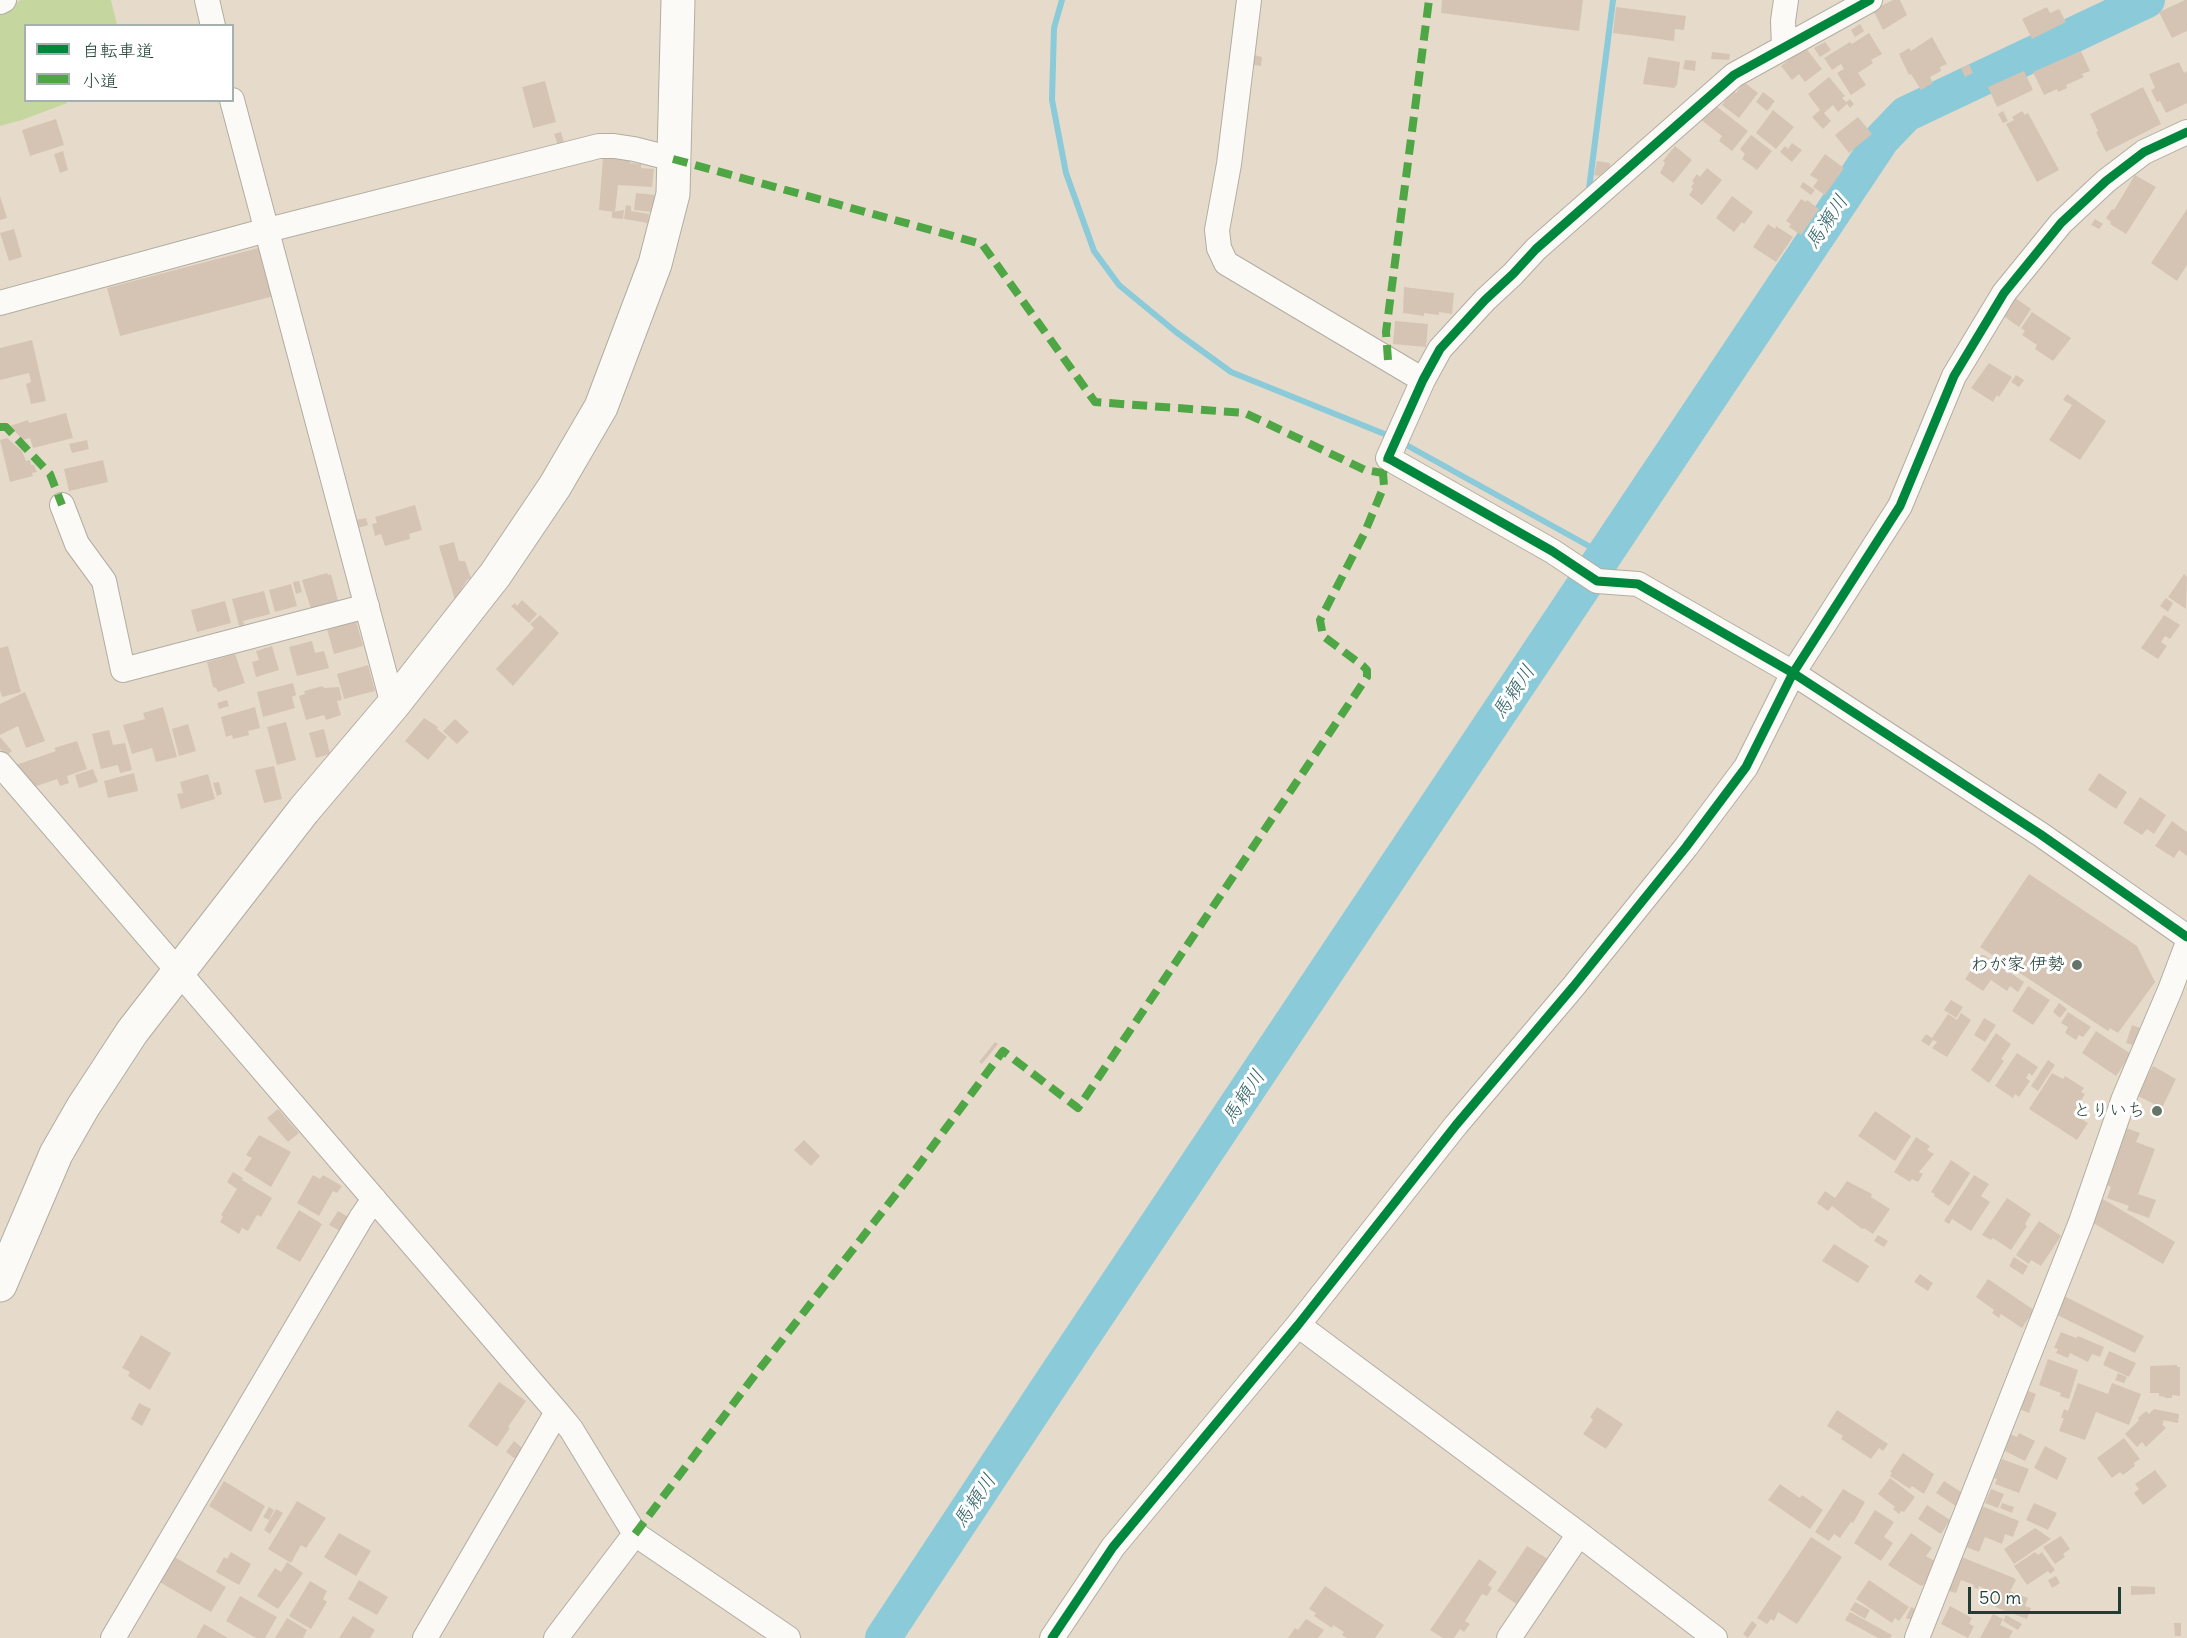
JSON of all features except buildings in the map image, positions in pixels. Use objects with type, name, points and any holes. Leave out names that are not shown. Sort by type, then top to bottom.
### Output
[{"type":"street","points":[[0,2],[4,0]]},
{"type":"street","points":[[207,0],[213,24]]},
{"type":"street","points":[[0,1285],[56,1154],[83,1107],[132,1032],[304,810],[393,705],[495,575],[555,486],[601,407],[655,264],[673,194],[678,0]]},
{"type":"street","points":[[1249,0],[1229,164],[1217,230],[1219,248],[1226,263],[1423,380]]},
{"type":"street","points":[[1784,47],[1783,21],[1786,0]]},
{"type":"street","points":[[1870,0],[1734,75],[1536,249],[1440,349],[1423,380],[1388,458],[1569,562],[1597,581],[1638,584],[1793,673],[2040,834],[2187,937]]},
{"type":"street","points":[[233,102],[393,705]]},
{"type":"street","points":[[1052,1638],[1113,1547],[1298,1325],[1456,1125],[1573,987],[1686,847],[1746,767],[1793,673],[1900,506],[1954,376],[2004,293],[2061,224],[2106,181],[2144,152],[2187,132]]},
{"type":"street","points":[[0,303],[266,231],[598,146],[624,147],[673,159]]},
{"type":"street","points":[[62,505],[77,544],[104,581],[123,670],[367,606]]},
{"type":"street","points":[[0,764],[557,1412],[571,1429],[635,1534],[788,1638]]},
{"type":"street","points":[[1917,1638],[2080,1222],[2124,1098],[2187,945]]},
{"type":"street","points":[[113,1638],[374,1199]]},
{"type":"street","points":[[1298,1325],[1715,1638]]},
{"type":"street","points":[[425,1638],[557,1412]]},
{"type":"street","points":[[556,1638],[635,1534]]},
{"type":"street","points":[[1509,1638],[1579,1534]]},
{"type":"green space","points":[[21,0],[111,0],[117,24],[24,24],[24,102],[67,103],[0,126],[0,12]]},
{"type":"waterway","points":[[1062,0],[1054,28],[1052,100],[1066,173],[1094,251],[1119,285],[1176,332],[1231,372],[1392,437]]},
{"type":"waterway","points":[[1589,189],[1613,0]]},
{"type":"waterway","name":"馬頼川","points":[[883,1638],[1882,139],[1906,114],[2147,0]]},
{"type":"waterway","points":[[1401,442],[1605,555]]},
{"type":"marked path","points":[[1388,360],[1386,332],[1429,0]]},
{"type":"marked path","points":[[673,159],[982,244],[1095,402],[1245,413],[1365,470],[1383,473]]},
{"type":"marked path","points":[[0,427],[6,427],[50,474],[62,505]]},
{"type":"marked path","points":[[635,1534],[758,1371],[918,1166],[1003,1051],[1078,1108],[1367,677],[1367,670],[1363,666],[1323,636],[1320,620],[1364,534],[1384,486],[1383,473],[1388,458]]},
{"type":"cycle path","points":[[1870,0],[1734,75],[1536,249],[1440,349],[1423,380],[1388,458],[1552,551],[1597,581],[1638,584],[1793,673],[2040,834],[2187,937]]},
{"type":"cycle path","points":[[1052,1638],[1113,1547],[1298,1325],[1456,1125],[1573,987],[1686,847],[1746,767],[1793,673],[1900,506],[1954,376],[2004,293],[2061,223],[2106,181],[2144,152],[2187,132]]},
{"type":"place","name":"わが家 伊勢","points":[[2077,965]]},
{"type":"place","name":"とりいち","points":[[2157,1111]]},
{"type":"water label","name":"馬瀬川","points":[[1827,222]]}]
